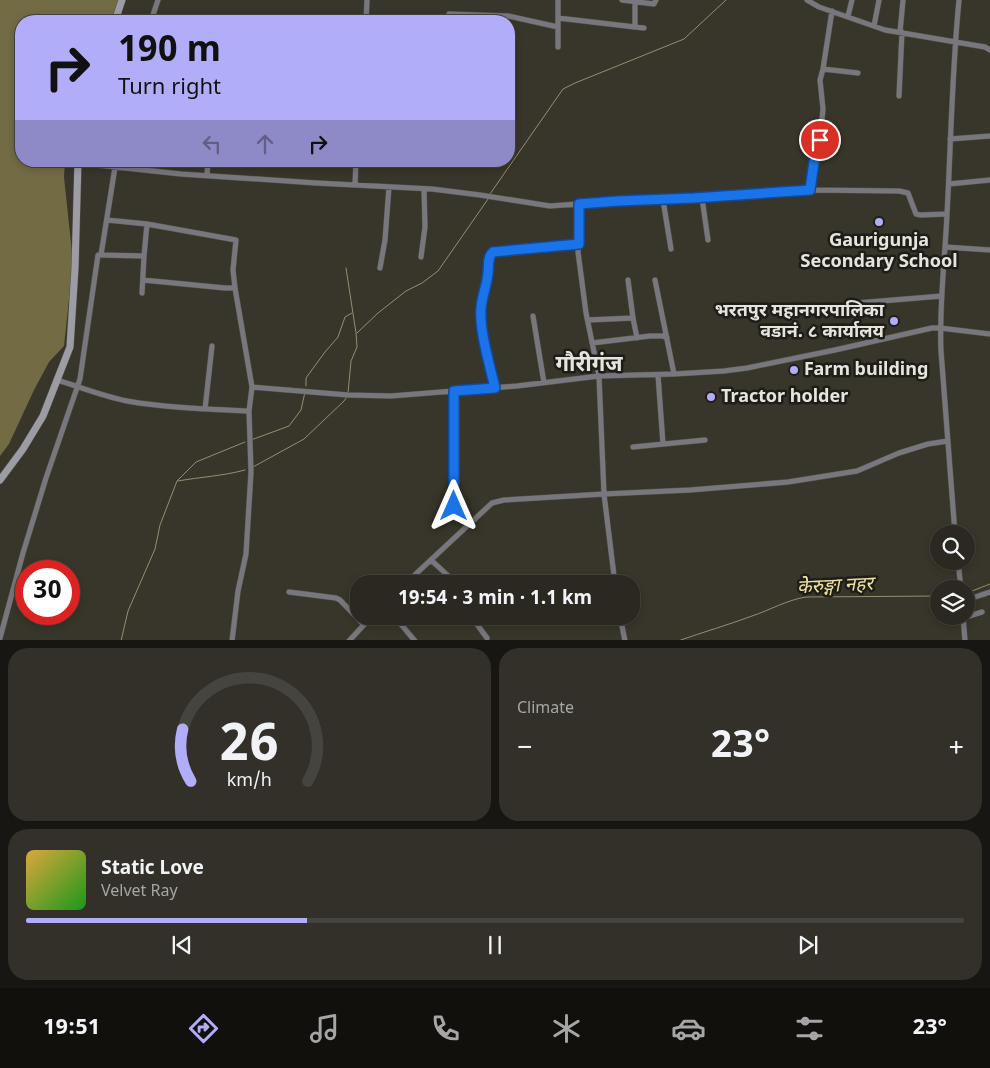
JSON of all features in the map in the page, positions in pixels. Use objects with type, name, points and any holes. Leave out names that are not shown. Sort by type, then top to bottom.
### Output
[{"type":"main road","points":[[117,15],[122,0]]},
{"type":"main road","points":[[0,480],[23,449],[38,424],[70,347],[75,268],[78,167]]},
{"type":"street","points":[[153,15],[158,0]]},
{"type":"street","points":[[366,15],[367,0]]},
{"type":"street","points":[[558,0],[558,46]]},
{"type":"street","points":[[622,0],[654,4],[656,0]]},
{"type":"street","points":[[807,0],[819,7],[874,26],[985,47],[990,50]]},
{"type":"street","points":[[848,16],[852,0]]},
{"type":"street","points":[[874,26],[879,0]]},
{"type":"street","points":[[899,96],[903,0]]},
{"type":"street","points":[[954,525],[940,328],[955,42],[959,0]]},
{"type":"street","points":[[635,27],[639,1]]},
{"type":"street","points":[[810,190],[814,162],[820,140],[823,109],[820,80],[824,69],[832,11]]},
{"type":"street","points":[[449,14],[456,15]]},
{"type":"street","points":[[515,18],[558,27]]},
{"type":"street","points":[[558,18],[644,28]]},
{"type":"street","points":[[824,69],[858,73]]},
{"type":"street","points":[[950,139],[990,136]]},
{"type":"street","points":[[0,638],[45,482],[78,387],[98,255],[101,255],[115,167]]},
{"type":"street","points":[[138,167],[207,176],[480,194],[550,206],[810,190],[904,192],[908,193],[916,214],[921,216],[947,214]]},
{"type":"street","points":[[207,176],[208,167]]},
{"type":"street","points":[[355,185],[356,167]]},
{"type":"street","points":[[949,184],[990,180]]},
{"type":"street","points":[[380,268],[385,240],[388,187]]},
{"type":"street","points":[[422,257],[425,227],[424,189]]},
{"type":"street","points":[[702,198],[708,240]]},
{"type":"street","points":[[663,200],[671,249]]},
{"type":"street","points":[[579,204],[578,252],[599,376],[604,494],[614,575]]},
{"type":"street","points":[[107,220],[147,224],[236,240],[233,270],[252,387],[249,411],[251,472],[246,554],[238,591],[232,640]]},
{"type":"street","points":[[142,294],[147,224]]},
{"type":"street","points":[[495,388],[483,332],[481,313],[489,257],[493,252],[579,244]]},
{"type":"street","points":[[945,246],[990,250]]},
{"type":"street","points":[[101,255],[144,256]]},
{"type":"street","points":[[143,280],[235,288]]},
{"type":"street","points":[[628,280],[637,338]]},
{"type":"street","points":[[655,280],[674,374]]},
{"type":"street","points":[[857,303],[942,296]]},
{"type":"street","points":[[533,316],[544,383]]},
{"type":"street","points":[[588,320],[633,318]]},
{"type":"street","points":[[252,387],[378,396],[454,391],[599,376],[658,375],[747,368],[932,328],[990,334]]},
{"type":"street","points":[[592,343],[663,336],[667,338]]},
{"type":"street","points":[[205,409],[212,346]]},
{"type":"street","points":[[658,375],[663,444]]},
{"type":"street","points":[[57,380],[108,397],[127,401],[205,409],[249,411]]},
{"type":"street","points":[[454,391],[454,506]]},
{"type":"street","points":[[633,446],[705,440]]},
{"type":"street","points":[[414,575],[492,503],[504,500],[788,482],[857,471],[899,453],[928,444],[948,441]]},
{"type":"street","points":[[430,560],[446,575]]},
{"type":"street","points":[[289,592],[336,598],[350,610]]},
{"type":"street","points":[[975,597],[990,592]]},
{"type":"street","points":[[975,614],[982,612]]},
{"type":"street","points":[[350,640],[363,625]]},
{"type":"street","points":[[402,625],[416,640]]},
{"type":"street","points":[[477,625],[487,638]]},
{"type":"street","points":[[622,625],[625,640]]},
{"type":"street","points":[[964,625],[965,640]]},
{"type":"shaded area","points":[[0,0],[120,0],[114,15],[15,15],[15,167],[65,167],[64,177],[73,262],[64,346],[49,362],[9,444],[0,456]]},
{"type":"waterway","points":[[515,158],[563,89],[684,39],[726,0]]},
{"type":"waterway","points":[[490,194],[509,167]]},
{"type":"waterway","points":[[357,333],[378,313],[406,291],[422,283],[438,271],[488,199]]},
{"type":"waterway","points":[[346,268],[357,347],[351,361],[348,393]]},
{"type":"waterway","points":[[306,386],[306,378],[338,337],[345,317],[352,313]]},
{"type":"waterway","points":[[251,440],[289,426],[301,410],[305,392]]},
{"type":"waterway","points":[[253,467],[304,439],[347,397]]},
{"type":"waterway","points":[[121,640],[128,611],[155,549],[160,525],[177,481],[196,462],[245,442]]},
{"type":"waterway","points":[[178,481],[245,470]]},
{"type":"waterway","points":[[975,590],[990,584]]},
{"type":"waterway","name":"केेरुङ्गा नहर","points":[[681,640],[792,600],[806,597],[930,596]]},
{"type":"place","name":"Gaurigunja Secondary School","points":[[879,222]]},
{"type":"place","name":"भरतपुर महानगरपालिका वडानं. ८ कार्यालय","points":[[894,321]]},
{"type":"place","name":"Farm building","points":[[794,370]]},
{"type":"place","name":"Tractor holder","points":[[711,397]]},
{"type":"district","name":"गौरीगंज","points":[[589,365]]},
{"type":"route","points":[[454,506],[454,391],[495,388],[483,332],[481,313],[491,254],[493,252],[579,244],[579,204],[754,195],[810,190],[814,162],[820,140]]}]
